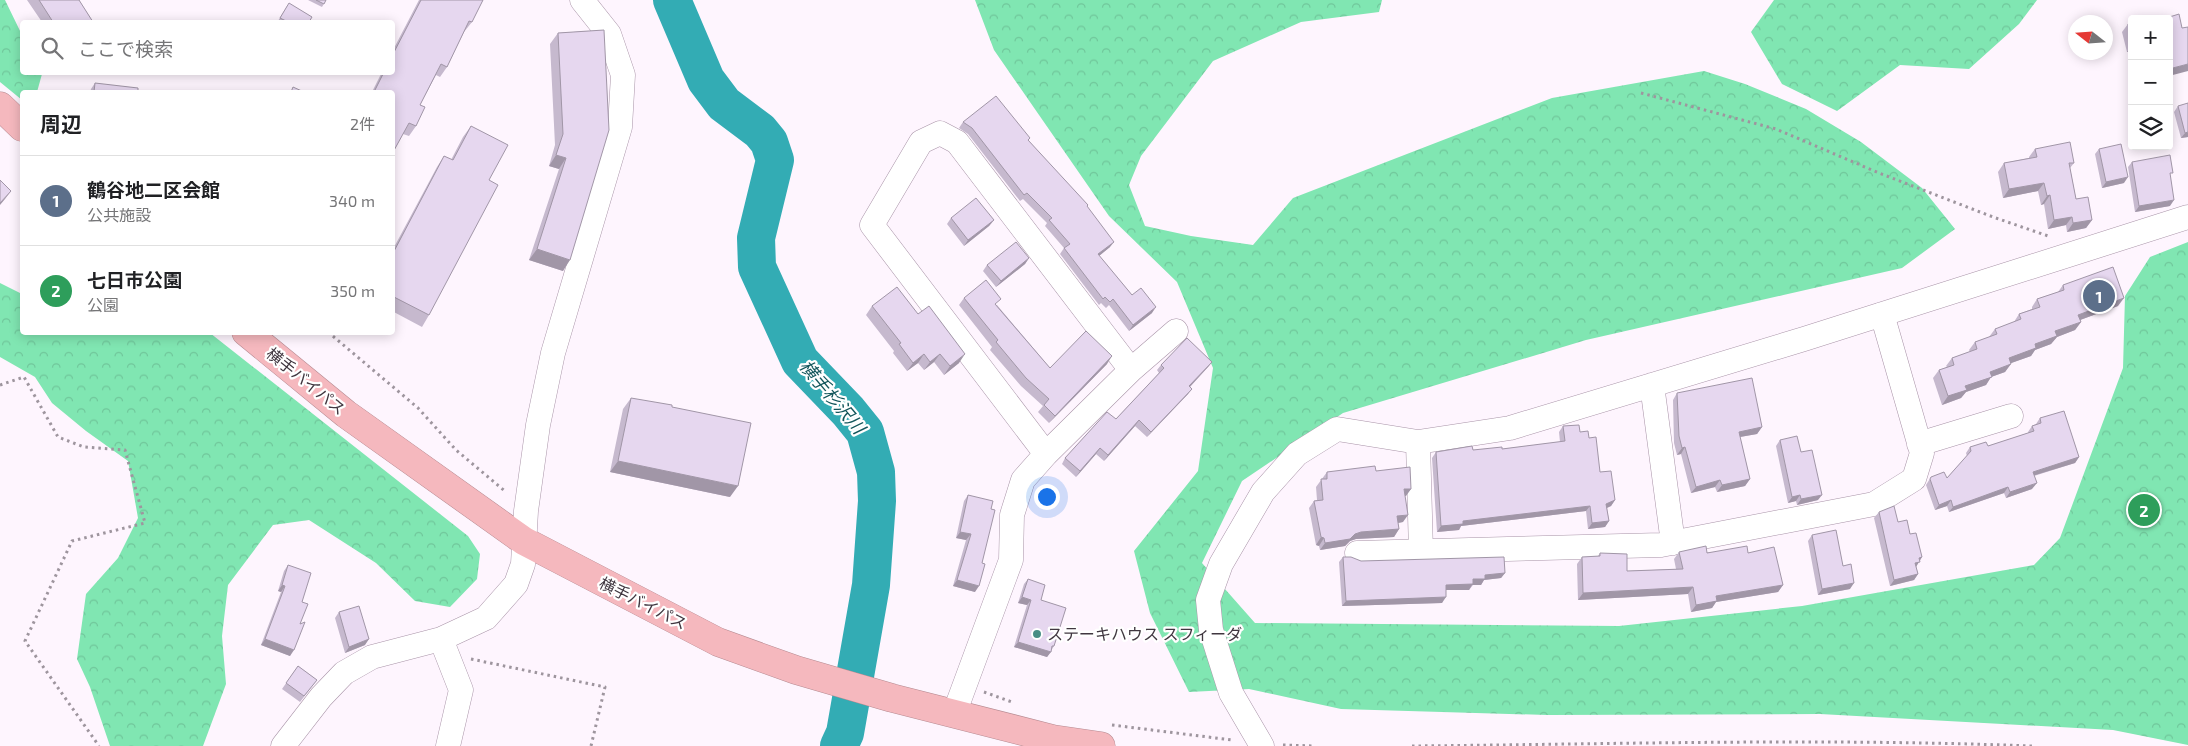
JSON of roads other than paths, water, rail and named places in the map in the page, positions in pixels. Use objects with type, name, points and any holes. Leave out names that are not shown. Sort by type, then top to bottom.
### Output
[{"type":"highway","points":[[0,106],[20,125]]},
{"type":"highway","name":"横手バイパス","points":[[250,335],[346,414],[524,542],[718,642],[796,670],[892,698],[1053,739],[1103,735]]},
{"type":"street","points":[[283,746],[321,697],[344,673],[372,657],[445,648],[486,618],[516,584],[524,564],[526,513],[538,424],[553,353],[620,128],[623,75],[609,34],[582,0]]},
{"type":"street","points":[[1046,454],[872,225],[922,142],[940,133],[957,142],[1131,370]]},
{"type":"street","points":[[1262,744],[1232,693],[1210,630],[1208,600],[1221,564],[1263,492],[1297,454],[1337,429],[1418,442],[1510,428],[1882,314],[2188,217]]},
{"type":"street","points":[[1357,553],[1661,545],[1874,504],[1914,479],[1922,453],[1882,314]]},
{"type":"street","points":[[954,714],[1010,560],[1012,515],[1023,480],[1046,454],[1131,370],[1176,331]]},
{"type":"street","points":[[1652,385],[1673,543]]},
{"type":"street","points":[[1919,444],[2011,416]]},
{"type":"street","points":[[1418,442],[1421,552]]},
{"type":"street","points":[[445,648],[461,690],[448,746]]},
{"type":"waterway","name":"横手杉沢川","points":[[672,0],[706,80],[724,104],[760,131],[769,142],[775,160],[756,238],[757,267],[800,361],[848,411],[865,432],[876,472],[877,501],[871,585],[845,733],[839,746]]},
{"type":"place","name":"鶴谷地二区会館","points":[[2099,296]]},
{"type":"place","name":"七日市公園","points":[[2144,510]]},
{"type":"place","name":"ステーキハウス スフィーダ","points":[[1037,634]]}]
